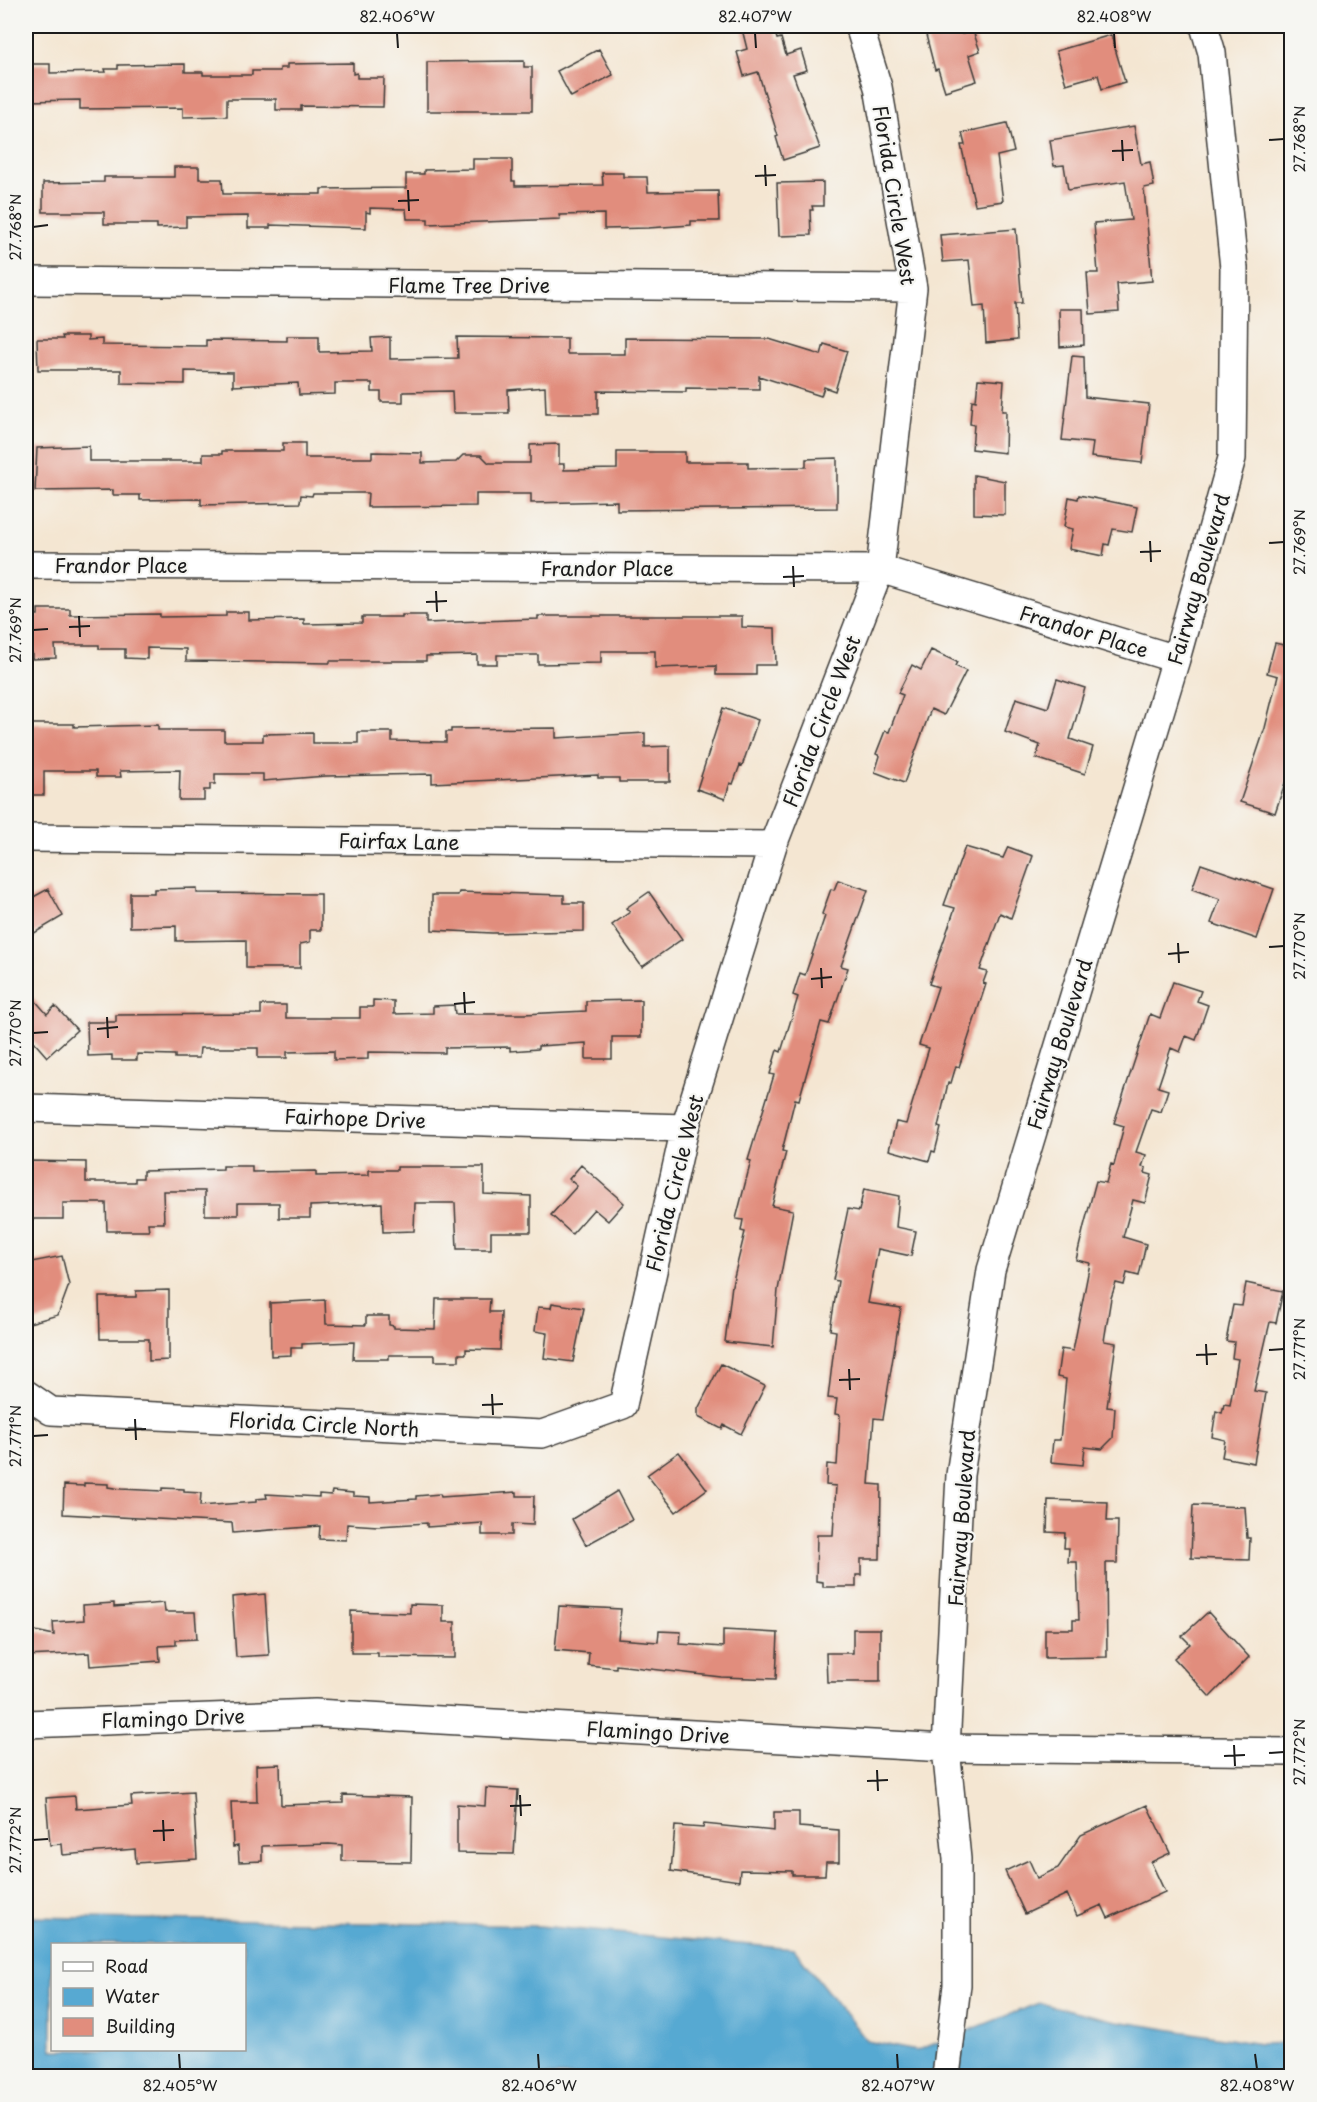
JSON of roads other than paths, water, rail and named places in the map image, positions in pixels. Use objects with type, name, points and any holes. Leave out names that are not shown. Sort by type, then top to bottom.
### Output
[{"type":"street","name":"Florida Circle West","points":[[623,1405],[685,1128],[773,845],[880,569],[913,288],[878,87],[859,26]]},
{"type":"street","name":"Fairway Boulevard","points":[[946,2076],[957,1985],[957,1858],[946,1748],[960,1475],[991,1270],[1176,659],[1232,458],[1234,268],[1212,52],[1204,26]]},
{"type":"street","name":"Flame Tree Drive","points":[[26,281],[913,288]]},
{"type":"street","name":"Frandor Place","points":[[26,565],[880,569],[1176,659]]},
{"type":"street","name":"Fairfax Lane","points":[[26,838],[773,845]]},
{"type":"street","name":"Fairhope Drive","points":[[26,1108],[685,1128]]},
{"type":"street","name":"Florida Circle North","points":[[26,1394],[51,1411],[542,1434],[623,1405]]},
{"type":"street","name":"Flamingo Drive","points":[[26,1724],[315,1713],[946,1748],[1292,1752]]},
{"type":"water","points":[[26,1917],[539,1926],[794,1949],[867,2041],[916,2051],[1039,2003],[1117,2021],[1260,2044],[1292,2043],[1291,2076],[26,2076]]}]
